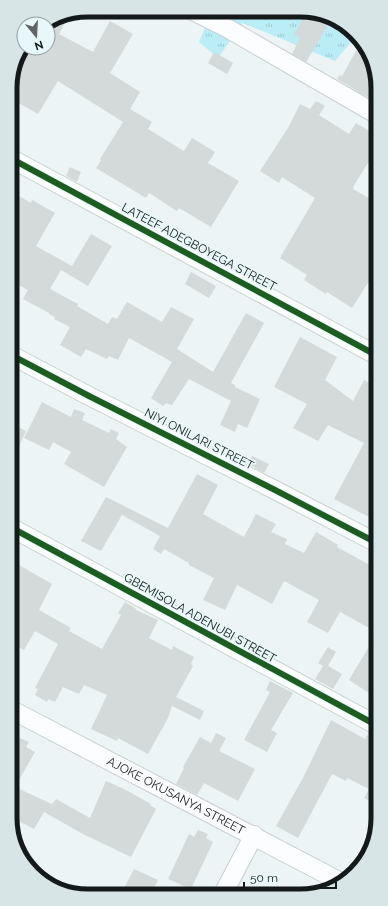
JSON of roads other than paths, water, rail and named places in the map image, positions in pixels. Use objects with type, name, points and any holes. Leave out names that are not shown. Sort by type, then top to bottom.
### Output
[{"type":"street","points":[[205,17],[227,28],[371,111]]},
{"type":"street","name":"LATEEF ADEGBOYEGA STREET","points":[[17,162],[371,352]]},
{"type":"street","name":"NIYI ONILARI STREET","points":[[17,358],[82,393],[371,540]]},
{"type":"street","name":"GBEMISOLA ADENUBI STREET","points":[[17,531],[371,722]]},
{"type":"street","name":"AJOKE OKUSANYA STREET","points":[[17,713],[254,835],[336,879]]},
{"type":"street","points":[[226,889],[254,835]]}]
